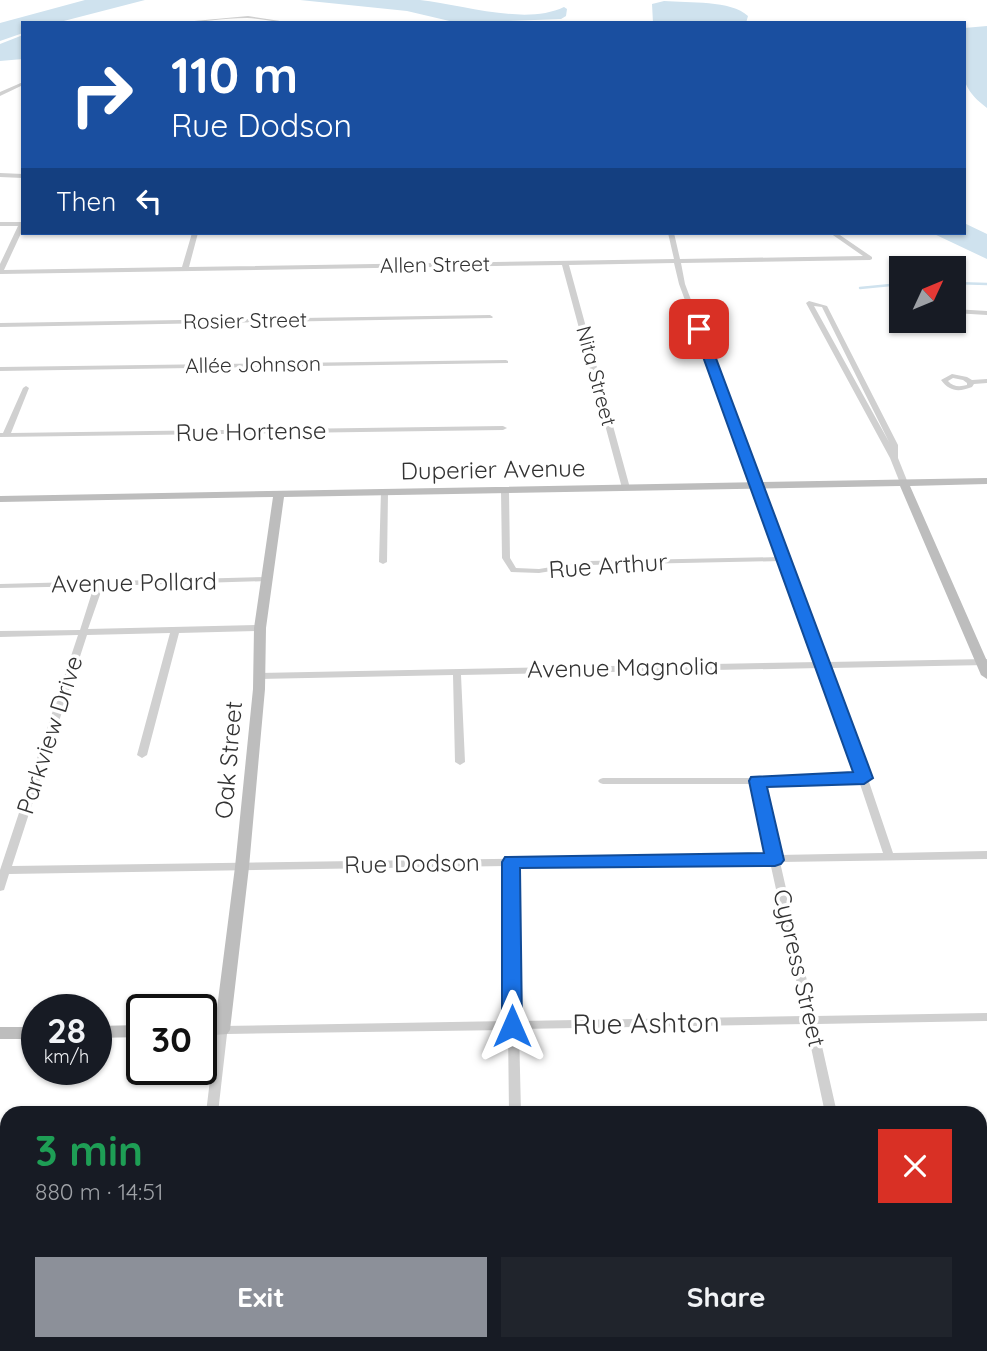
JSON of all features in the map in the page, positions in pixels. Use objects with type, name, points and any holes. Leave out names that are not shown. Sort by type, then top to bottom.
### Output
[{"type":"main road","name":"Duperier Avenue","points":[[0,499],[987,481]]},
{"type":"main road","points":[[904,483],[984,662],[987,675]]},
{"type":"main road","name":"Oak Street","points":[[222,1030],[242,867],[260,676],[260,628],[279,495]]},
{"type":"main road","points":[[217,1030],[222,1030]]},
{"type":"main road","points":[[0,1033],[21,1033]]},
{"type":"street","points":[[199,21],[248,17],[277,21]]},
{"type":"street","points":[[0,94],[21,84]]},
{"type":"street","points":[[0,175],[21,176]]},
{"type":"street","points":[[0,223],[21,224]]},
{"type":"street","points":[[0,272],[21,226]]},
{"type":"street","points":[[185,269],[194,235]]},
{"type":"street","points":[[671,235],[682,284],[824,664],[889,856]]},
{"type":"street","name":"Allen Street","points":[[0,272],[870,258],[836,235]]},
{"type":"street","name":"Nita Street","points":[[565,263],[626,488]]},
{"type":"street","points":[[966,312],[987,313]]},
{"type":"street","name":"Rosier Street","points":[[0,325],[490,317]]},
{"type":"street","points":[[828,327],[904,483]]},
{"type":"street","name":"Allée Johnson","points":[[0,369],[506,362]]},
{"type":"street","points":[[852,375],[894,445],[894,458]]},
{"type":"street","points":[[971,382],[987,381]]},
{"type":"street","points":[[3,435],[26,388]]},
{"type":"street","name":"Rue Hortense","points":[[3,435],[503,428]]},
{"type":"street","points":[[877,431],[886,430]]},
{"type":"street","name":"Rue Arthur","points":[[505,491],[506,558],[514,570],[539,571],[589,563],[784,559]]},
{"type":"street","points":[[383,562],[384,493]]},
{"type":"street","name":"Avenue Pollard","points":[[0,586],[268,579]]},
{"type":"street","name":"Parkview Drive","points":[[0,887],[99,584]]},
{"type":"street","points":[[0,634],[260,628]]},
{"type":"street","points":[[142,755],[175,630]]},
{"type":"street","name":"Avenue Magnolia","points":[[260,676],[984,662]]},
{"type":"street","points":[[457,672],[460,762]]},
{"type":"street","points":[[603,781],[864,778]]},
{"type":"street","name":"Cypress Street","points":[[757,781],[830,1106]]},
{"type":"street","name":"Rue Dodson","points":[[5,870],[987,855]]},
{"type":"street","points":[[511,862],[515,1106]]},
{"type":"street","name":"Rue Ashton","points":[[222,1030],[987,1017]]},
{"type":"street","points":[[213,1106],[222,1030]]},
{"type":"water","points":[[85,0],[145,0],[64,21],[21,21],[21,34],[0,41],[0,23]]},
{"type":"water","points":[[300,0],[420,0],[512,14],[548,12],[564,7],[567,9],[566,16],[561,19],[510,21],[450,21],[407,11]]},
{"type":"water","points":[[664,1],[721,5],[748,16],[747,21],[653,21],[652,4]]},
{"type":"water","points":[[987,26],[987,108],[969,91],[966,84],[966,28]]},
{"type":"water","points":[[21,36],[21,59],[0,61],[0,44]]},
{"type":"water","points":[[966,224],[987,234],[987,259],[936,235],[966,235]]},
{"type":"waterway","points":[[966,283],[987,284]]},
{"type":"waterway","points":[[860,288],[889,285]]},
{"type":"route","points":[[512,1026],[511,862],[775,860],[757,781],[864,778],[699,329]]}]
